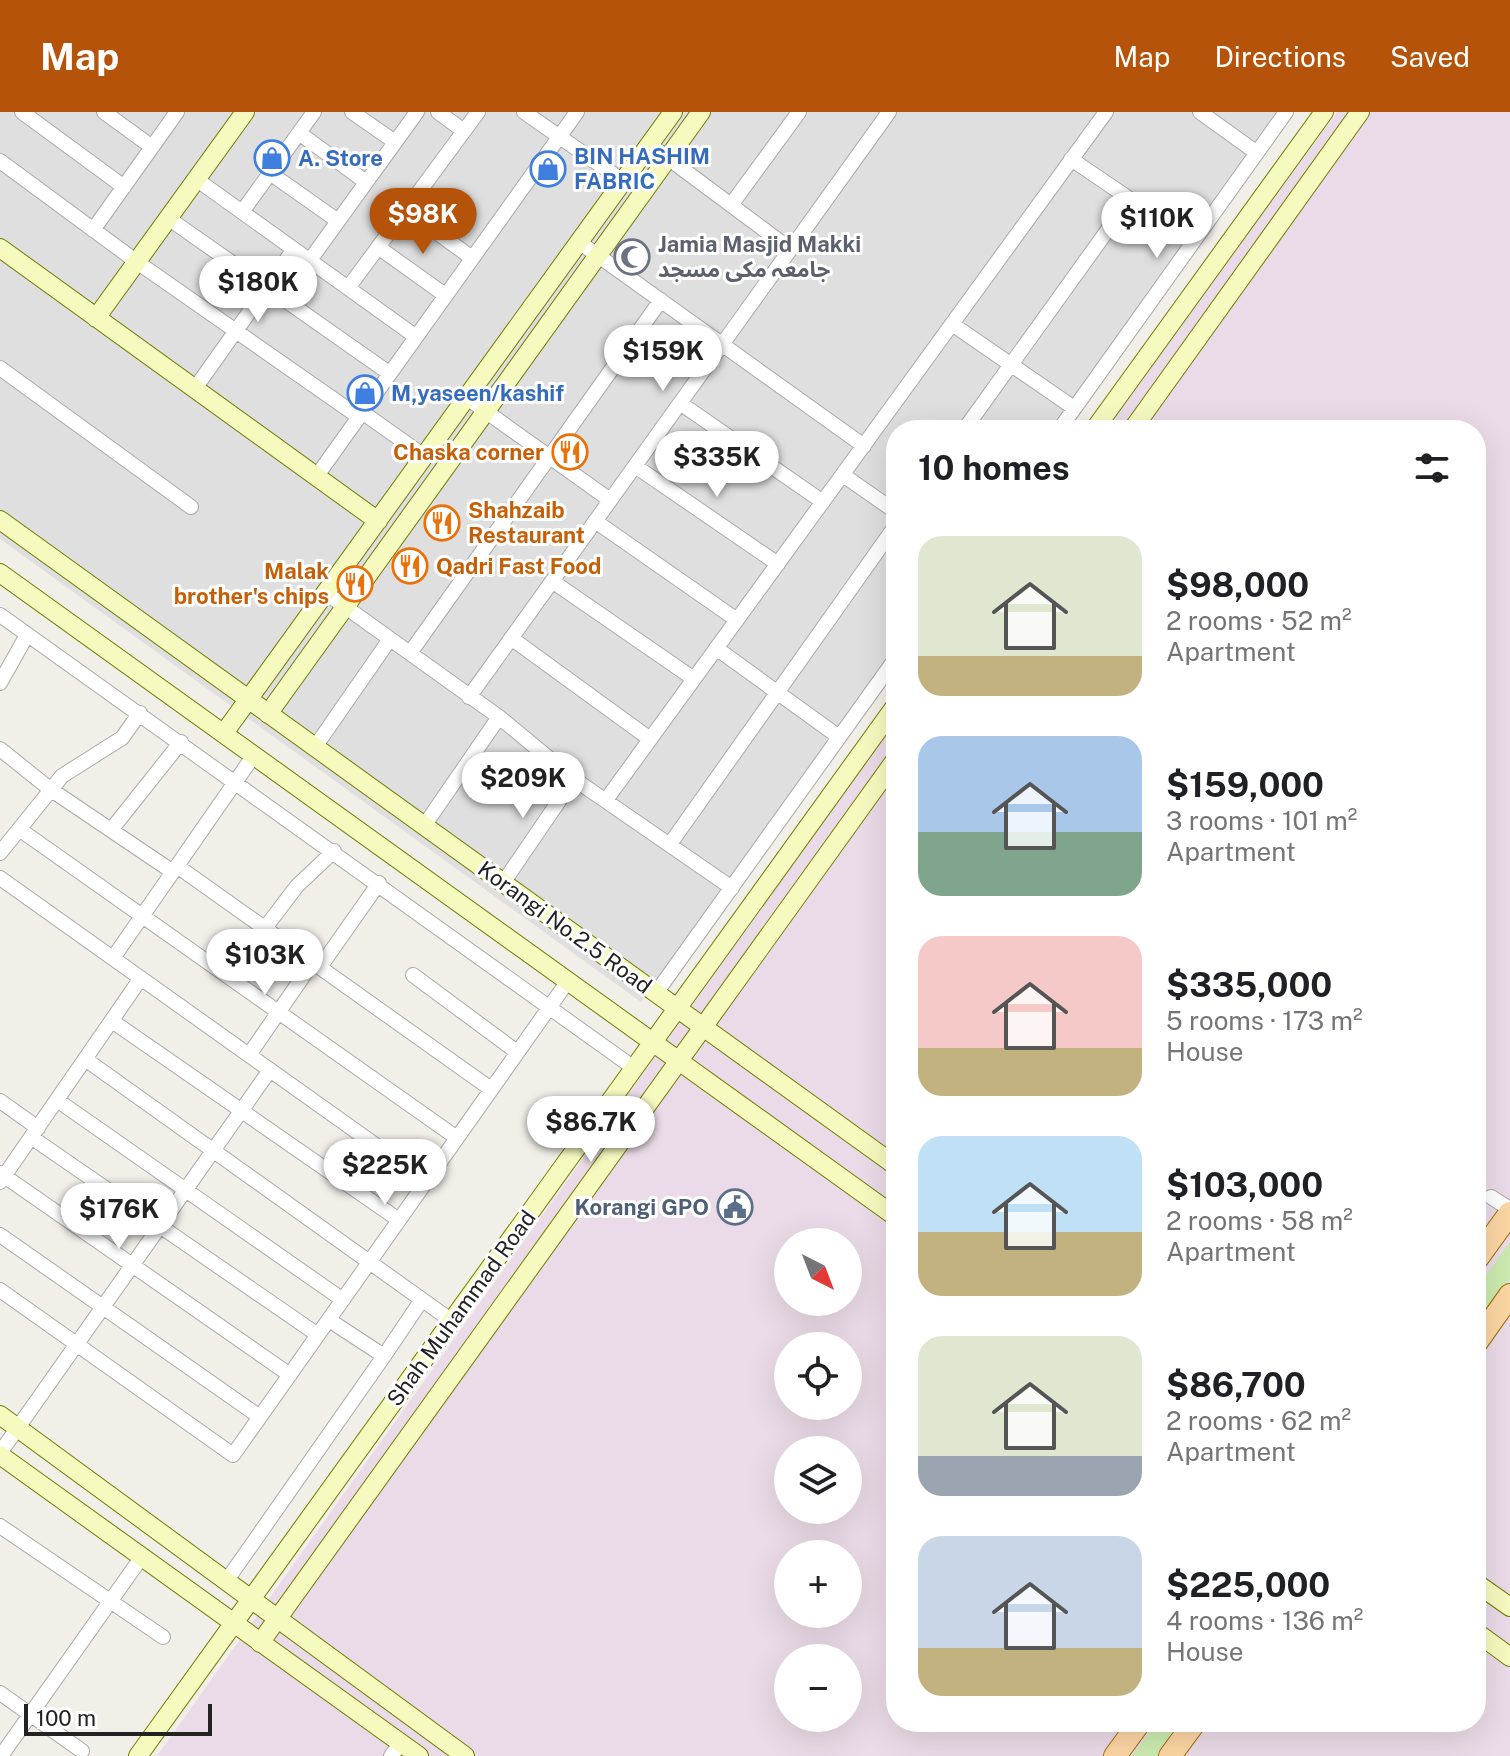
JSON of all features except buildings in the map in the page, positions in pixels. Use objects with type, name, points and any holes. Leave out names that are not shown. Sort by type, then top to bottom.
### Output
[{"type":"main road","points":[[1486,1246],[1510,1211]]},
{"type":"main road","points":[[1486,1329],[1510,1295]]},
{"type":"main road","points":[[1115,1756],[1133,1732]]},
{"type":"main road","points":[[1170,1756],[1188,1732]]},
{"type":"street","points":[[22,112],[124,187]]},
{"type":"street","points":[[104,112],[152,147]]},
{"type":"street","points":[[93,230],[177,112]]},
{"type":"street","points":[[96,318],[245,112]]},
{"type":"street","points":[[242,212],[314,112]]},
{"type":"street","points":[[352,112],[395,142]]},
{"type":"street","points":[[310,260],[417,112]]},
{"type":"street","points":[[438,112],[464,131]]},
{"type":"street","points":[[348,288],[478,112]]},
{"type":"street","points":[[524,112],[623,181]]},
{"type":"street","points":[[316,477],[577,112]]},
{"type":"street","points":[[224,733],[673,112]]},
{"type":"street","points":[[268,714],[488,413],[701,112]]},
{"type":"street","points":[[731,205],[799,112]]},
{"type":"street","points":[[469,697],[889,112]]},
{"type":"street","points":[[606,800],[1106,112]]},
{"type":"street","points":[[1200,112],[1257,153]]},
{"type":"street","points":[[1066,420],[1286,112]]},
{"type":"street","points":[[1101,420],[1324,112]]},
{"type":"street","points":[[1139,420],[1360,112]]},
{"type":"street","points":[[299,133],[366,182]]},
{"type":"street","points":[[649,144],[790,249]]},
{"type":"street","points":[[1071,159],[1193,242]]},
{"type":"street","points":[[0,161],[235,331],[424,456]]},
{"type":"street","points":[[270,173],[338,221]]},
{"type":"street","points":[[196,179],[415,336]]},
{"type":"street","points":[[971,420],[1130,199]]},
{"type":"street","points":[[406,210],[472,258]]},
{"type":"street","points":[[168,218],[389,373]]},
{"type":"street","points":[[579,242],[864,446]]},
{"type":"street","points":[[378,247],[445,295]]},
{"type":"street","points":[[0,248],[378,521]]},
{"type":"street","points":[[196,387],[294,249]]},
{"type":"street","points":[[410,653],[661,300]]},
{"type":"street","points":[[952,324],[1074,408]]},
{"type":"street","points":[[0,368],[191,507]]},
{"type":"street","points":[[467,398],[610,500]]},
{"type":"street","points":[[680,403],[823,502]]},
{"type":"street","points":[[1109,409],[1123,420]]},
{"type":"street","points":[[635,466],[778,564]]},
{"type":"street","points":[[843,475],[886,505]]},
{"type":"street","name":"Korangi No.2.5 Road","points":[[0,520],[886,1159]]},
{"type":"street","points":[[595,521],[737,620]]},
{"type":"street","points":[[670,844],[886,539]]},
{"type":"street","name":"Korangi No.2.5 Road","points":[[0,573],[886,1210]]},
{"type":"street","points":[[552,581],[694,679]]},
{"type":"street","points":[[326,593],[499,717],[574,779],[732,888]]},
{"type":"street","points":[[0,615],[634,1068]]},
{"type":"street","points":[[0,683],[27,635]]},
{"type":"street","points":[[511,638],[650,739]]},
{"type":"street","points":[[315,747],[390,639]]},
{"type":"street","points":[[716,648],[839,737]]},
{"type":"street","points":[[656,993],[886,672]]},
{"type":"street","points":[[0,853],[50,789],[78,765],[122,738],[140,713]]},
{"type":"street","points":[[424,826],[499,717]]},
{"type":"street","name":"Shah Muhammad Road","points":[[138,1756],[886,719]]},
{"type":"street","points":[[111,830],[181,742]]},
{"type":"street","points":[[0,749],[50,789],[265,928],[491,1089]]},
{"type":"street","points":[[113,958],[254,755]]},
{"type":"street","name":"Shah Muhammad Road","points":[[260,1643],[886,773]]},
{"type":"street","points":[[503,883],[574,779]]},
{"type":"street","points":[[19,829],[457,1138]]},
{"type":"street","points":[[265,928],[297,886],[334,851]]},
{"type":"street","points":[[0,878],[426,1181]]},
{"type":"street","points":[[249,1055],[278,1011],[379,883]]},
{"type":"street","points":[[413,975],[517,1052]]},
{"type":"street","points":[[141,978],[1,1177],[290,1375]]},
{"type":"street","points":[[0,1290],[233,1455],[568,981]]},
{"type":"street","points":[[112,1021],[399,1220]]},
{"type":"street","points":[[85,1059],[452,1321]]},
{"type":"street","points":[[270,1070],[0,1454],[260,1643],[396,1750],[419,1756]]},
{"type":"street","points":[[57,1100],[343,1300]]},
{"type":"street","points":[[0,1101],[35,1132],[160,1226],[318,1335]]},
{"type":"street","points":[[1491,1197],[1510,1211]]},
{"type":"street","points":[[0,1235],[260,1417]]},
{"type":"street","points":[[227,1580],[421,1301]]},
{"type":"street","points":[[329,1320],[384,1356]]},
{"type":"street","points":[[0,1415],[465,1756]]},
{"type":"street","points":[[0,1526],[163,1637]]},
{"type":"street","points":[[1,1756],[141,1558]]},
{"type":"street","points":[[1486,1590],[1510,1607]]},
{"type":"street","points":[[1486,1639],[1510,1657]]},
{"type":"street","points":[[0,1693],[82,1751]]},
{"type":"shaded area","points":[[0,112],[1289,112],[1064,420],[886,420],[886,665],[641,1002],[0,539]]},
{"type":"shaded area","points":[[1337,112],[1510,112],[1510,1756],[157,1756],[886,733],[886,1732],[1486,1732],[1486,420],[1113,420]]},
{"type":"green space","points":[[1510,1242],[1510,1279],[1486,1313],[1486,1275]]},
{"type":"green space","points":[[1150,1732],[1178,1732],[1160,1756],[1132,1756]]},
{"type":"place","name":"A. Store","points":[[272,158]]},
{"type":"place","name":"BIN HASHIM FABRIC","points":[[548,169]]},
{"type":"place","name":"Jamia Masjid Makki جامعہ مکی مسجد","points":[[632,257]]},
{"type":"place","name":"M,yaseen/kashif","points":[[365,393]]},
{"type":"place","name":"Chaska corner","points":[[570,452]]},
{"type":"place","name":"Shahzaib Restaurant","points":[[442,523]]},
{"type":"place","name":"Qadri Fast Food","points":[[410,566]]},
{"type":"place","name":"Malak brother's chips","points":[[355,584]]},
{"type":"place","name":"Korangi GPO","points":[[735,1207]]}]
